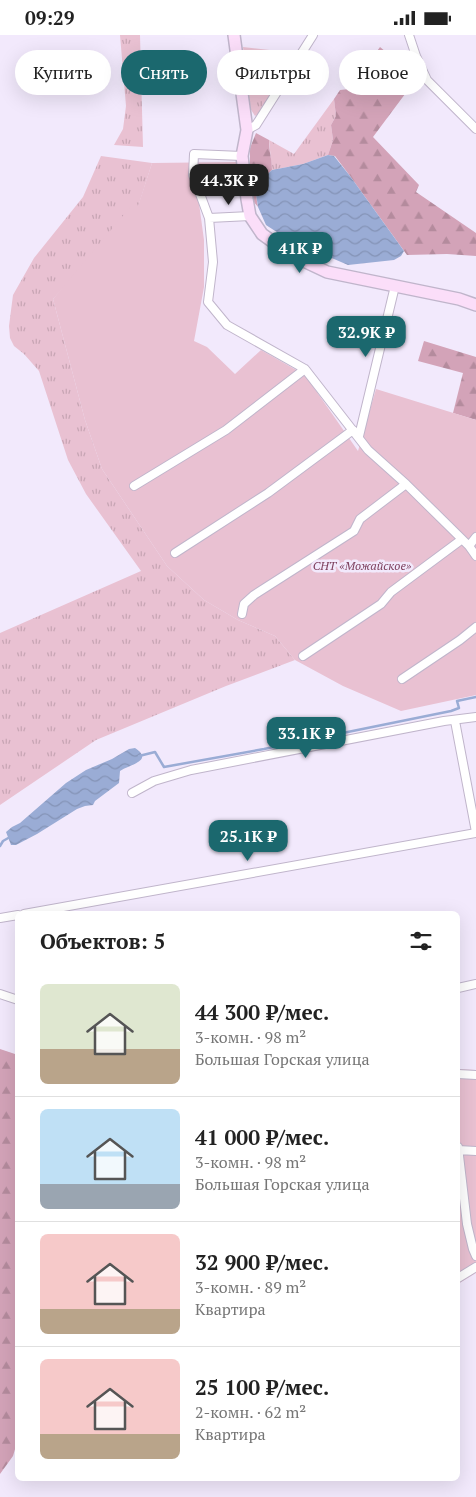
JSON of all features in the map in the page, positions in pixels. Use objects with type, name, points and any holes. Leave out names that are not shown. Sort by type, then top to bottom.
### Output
[{"type":"street","points":[[234,35],[247,130],[242,156],[250,216],[262,234],[291,255],[327,272],[459,299],[476,305]]},
{"type":"street","points":[[247,130],[256,125],[312,35]]},
{"type":"street","points":[[409,35],[427,80],[476,129]]},
{"type":"street","points":[[242,156],[194,154],[193,175],[209,217],[213,262],[208,303],[226,325],[305,369],[368,450],[406,483],[469,546],[476,556]]},
{"type":"street","points":[[209,217],[250,216]]},
{"type":"street","points":[[175,553],[356,433],[395,286]]},
{"type":"street","points":[[134,486],[226,430],[305,369]]},
{"type":"street","points":[[242,614],[244,605],[254,595],[354,531],[360,519],[406,483]]},
{"type":"street","points":[[469,546],[476,537]]},
{"type":"street","points":[[303,656],[381,605],[391,592],[461,540]]},
{"type":"street","points":[[402,679],[453,645],[476,627]]},
{"type":"street","points":[[132,793],[154,781],[191,770],[444,721],[476,717]]},
{"type":"street","points":[[41,911],[476,832],[455,721]]},
{"type":"street","points":[[0,919],[15,916]]},
{"type":"street","points":[[460,988],[476,984]]},
{"type":"street","points":[[0,994],[15,999]]},
{"type":"street","points":[[460,1074],[476,1075]]},
{"type":"street","points":[[460,1149],[476,1151]]},
{"type":"street","points":[[460,1166],[467,1224],[476,1256]]},
{"type":"street","points":[[460,1225],[467,1224]]},
{"type":"street","points":[[460,1277],[476,1267]]},
{"type":"green space","points":[[120,35],[140,35],[140,50],[121,50]]},
{"type":"green space","points":[[243,47],[270,50],[243,50]]},
{"type":"green space","points":[[339,92],[339,95],[404,95],[373,137],[419,185],[416,192],[476,233],[476,256],[447,254],[407,255],[335,156],[328,155],[333,140],[331,125],[336,116],[334,99]]},
{"type":"green space","points":[[125,95],[142,95],[143,147],[114,145],[123,129],[126,106]]},
{"type":"green space","points":[[249,95],[270,95],[255,116],[250,108]]},
{"type":"green space","points":[[334,99],[336,116],[331,125],[333,140],[328,155],[303,164],[272,170],[269,140],[294,154]]},
{"type":"green space","points":[[256,133],[269,140],[272,170],[263,178],[258,186],[258,207],[252,200],[250,177],[250,148]]},
{"type":"green space","points":[[101,156],[152,163],[138,207],[53,299],[85,420],[102,469],[167,566],[204,600],[238,620],[275,636],[295,660],[226,686],[96,740],[0,805],[0,633],[141,571],[86,494],[68,460],[39,371],[14,346],[10,338],[9,326],[13,295],[34,258],[83,197]]},
{"type":"green space","name":"СНТ «Можайское»","points":[[237,162],[241,195],[198,196],[204,240],[204,287],[194,341],[207,347],[235,374],[261,350],[305,375],[358,451],[376,389],[476,420],[476,695],[401,711],[343,686],[295,660],[275,636],[238,620],[204,600],[167,566],[102,469],[85,420],[53,299],[132,205],[138,206],[152,163]]},
{"type":"green space","points":[[424,341],[476,357],[476,420],[453,413],[463,373],[418,361]]},
{"type":"green space","points":[[0,1049],[15,1054],[15,1449],[13,1456],[0,1474]]},
{"type":"green space","points":[[460,1069],[476,1070],[476,1273],[460,1283]]},
{"type":"water","points":[[328,155],[334,156],[350,176],[404,251],[401,256],[394,260],[348,265],[313,250],[305,243],[283,236],[266,225],[258,207],[256,194],[259,182],[272,170],[303,164]]},
{"type":"water","points":[[135,748],[140,752],[141,759],[120,771],[119,783],[95,801],[93,805],[77,809],[37,834],[16,845],[11,845],[6,832],[20,823],[66,783],[86,770],[112,759],[129,749]]},
{"type":"waterway","points":[[139,756],[155,752],[164,767],[451,711],[459,708],[457,701],[476,697]]},
{"type":"waterway","points":[[0,846],[3,841],[10,837]]}]
